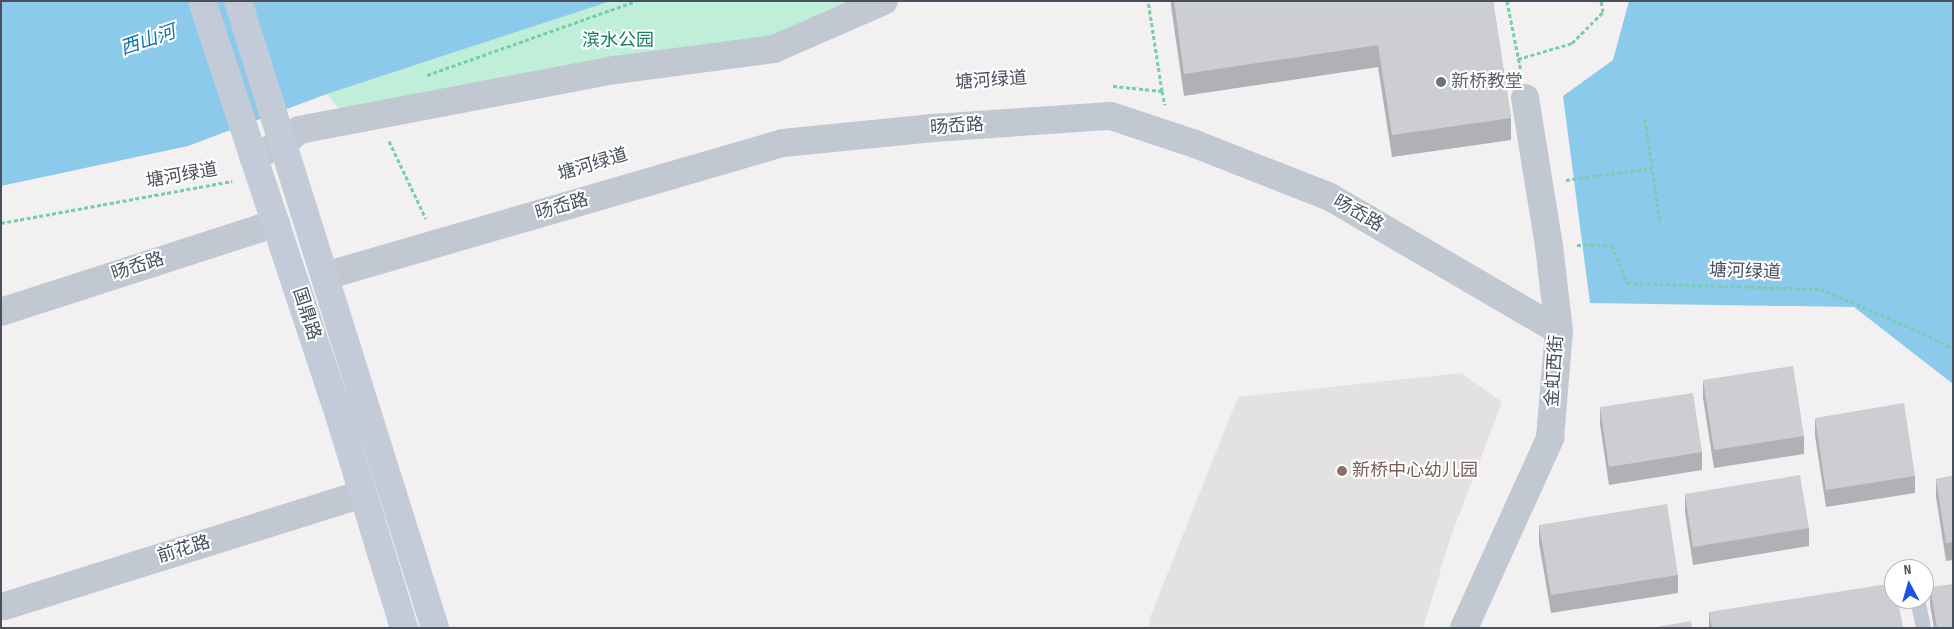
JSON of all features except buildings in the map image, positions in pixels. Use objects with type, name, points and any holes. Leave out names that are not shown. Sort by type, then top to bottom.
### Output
[{"type":"main road","name":"国鼎路","points":[[202,1],[335,402],[404,628]]},
{"type":"main road","name":"国鼎路","points":[[238,1],[435,628]]},
{"type":"street","points":[[256,166],[299,130],[615,70],[774,49],[884,1]]},
{"type":"street","name":"金虹西街","points":[[1464,628],[1550,438],[1559,331],[1549,246],[1526,98]]},
{"type":"street","name":"旸岙路","points":[[325,276],[783,143],[933,128],[1110,116],[1195,144],[1330,197],[1559,331]]},
{"type":"street","name":"旸岙路","points":[[1,312],[276,223]]},
{"type":"street","name":"前花路","points":[[5,608],[363,494]]},
{"type":"lane","points":[[1919,609],[1923,628]]},
{"type":"path","points":[[422,77],[636,1]]},
{"type":"path","points":[[1108,87],[1162,91],[1148,1]]},
{"type":"path","points":[[1507,1],[1526,98]]},
{"type":"path","points":[[1518,59],[1572,43],[1603,12],[1602,1]]},
{"type":"path","points":[[1645,119],[1660,223]]},
{"type":"path","points":[[387,137],[426,219],[432,222]]},
{"type":"path","name":"塘河绿道","points":[[1,222],[256,166]]},
{"type":"path","points":[[1538,184],[1652,168]]},
{"type":"path","name":"塘河绿道","points":[[1549,246],[1612,245],[1627,283],[1821,289],[1923,333],[1953,349]]},
{"type":"shaded area","name":"新桥中心幼儿园","points":[[1461,373],[1502,402],[1450,539],[1423,628],[1149,628],[1149,620],[1238,397]]},
{"type":"green space","name":"滨水公园","points":[[611,1],[863,1],[759,55],[519,99],[338,108],[327,94]]},
{"type":"water","name":"西山河","points":[[1,1],[611,1],[327,94],[188,146],[1,186]]},
{"type":"water","points":[[1629,1],[1953,1],[1953,384],[1854,307],[1590,303],[1563,96],[1613,60]]},
{"type":"place","name":"新桥教堂","points":[[1441,82]]},
{"type":"place","name":"新桥中心幼儿园","points":[[1342,471]]}]
